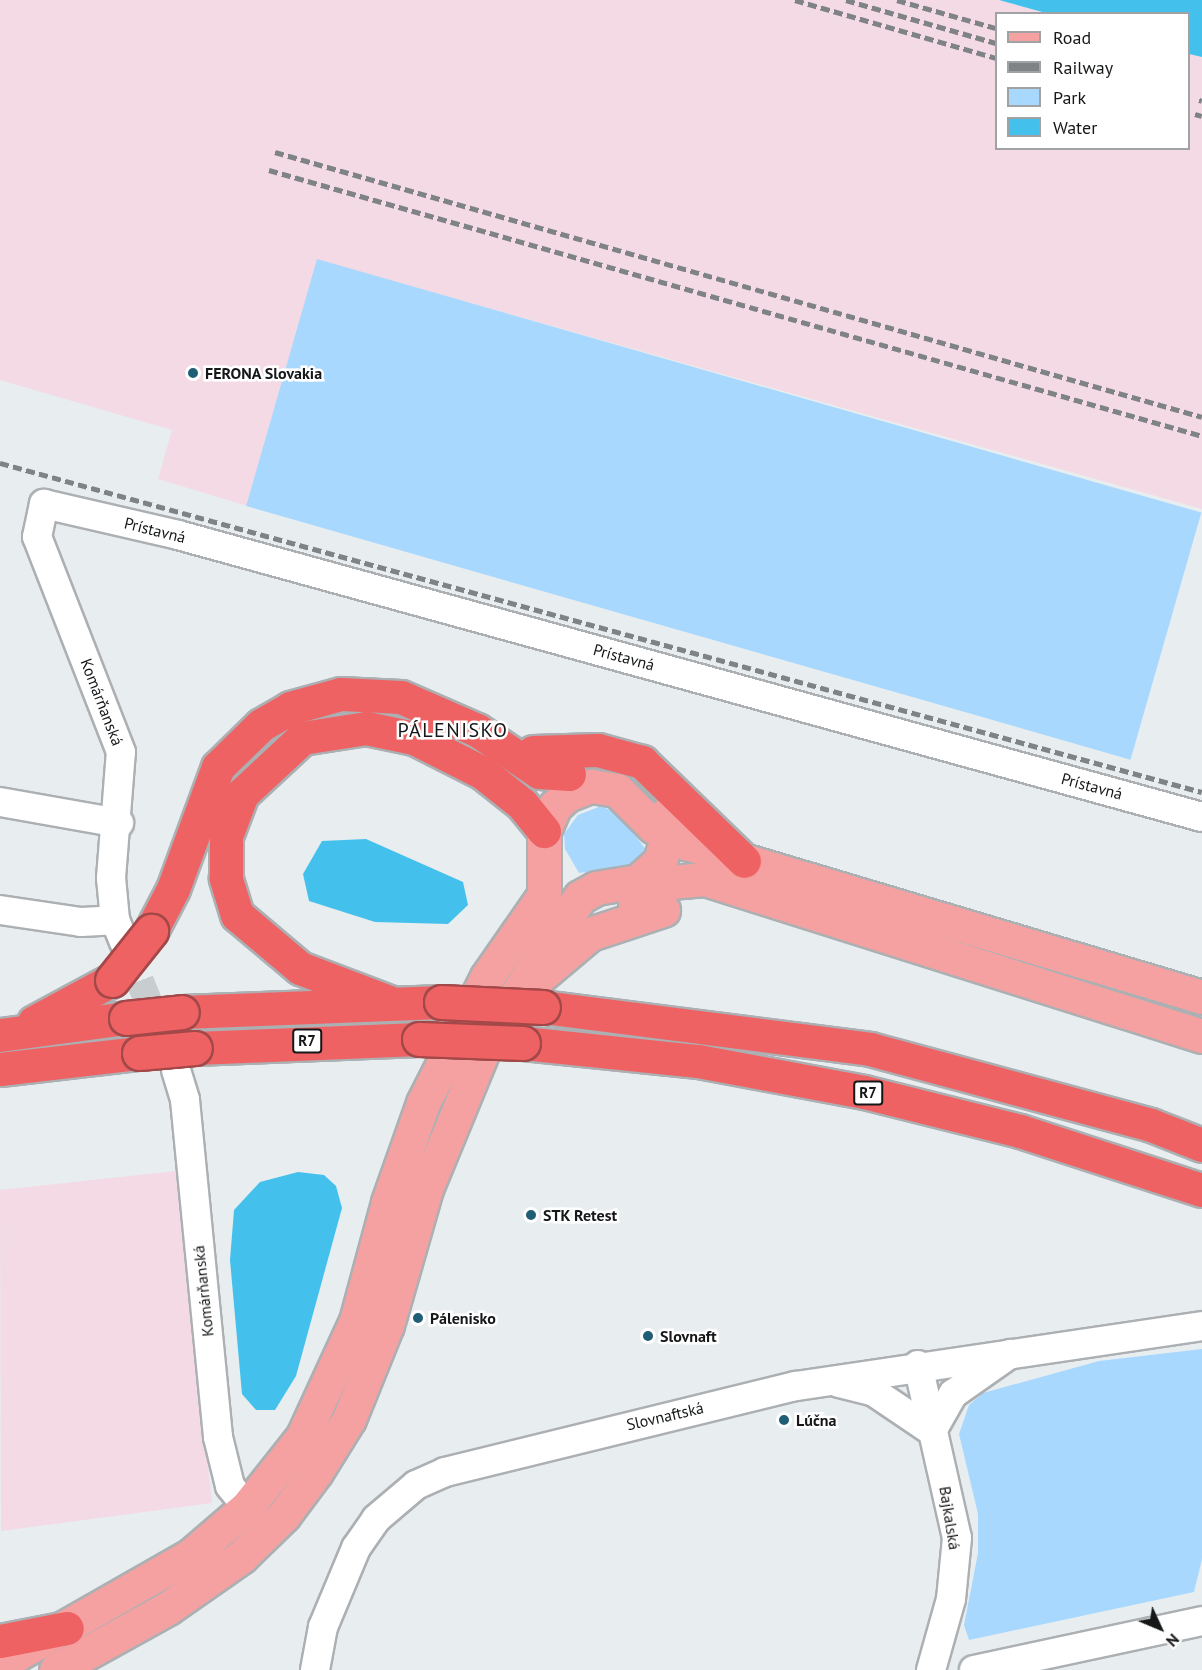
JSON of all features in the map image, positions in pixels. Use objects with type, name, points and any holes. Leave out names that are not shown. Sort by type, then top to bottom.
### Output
[{"type":"highway","points":[[9,1034],[112,980],[130,931],[173,889],[218,767],[261,725],[290,708],[341,694],[401,697],[504,747],[539,772],[569,774]]},
{"type":"highway","points":[[389,1002],[300,968],[237,915],[226,878],[226,836],[242,794],[302,738],[366,728],[414,738],[459,759],[540,833]]},
{"type":"highway","points":[[504,747],[550,755],[598,750],[629,756],[653,770],[689,813],[744,861]]},
{"type":"highway","points":[[9,1034],[182,1012],[389,1002],[543,1007],[870,1049],[1151,1125],[1202,1145]]},
{"type":"highway","name":"R7","points":[[6,1070],[140,1053],[186,1059],[419,1039],[523,1043],[698,1062],[864,1092],[1020,1131],[1202,1190]]},
{"type":"highway","points":[[4,1655],[67,1628]]},
{"type":"main road","points":[[62,1668],[168,1608],[241,1557],[284,1515],[316,1473],[349,1419],[387,1325],[457,1106],[513,995],[580,897],[596,888],[638,881],[660,861],[668,835],[661,806],[629,774],[600,767],[569,774],[545,789],[540,833],[525,918]]},
{"type":"main road","points":[[67,1628],[159,1576],[247,1507],[303,1436],[339,1364],[423,1102],[487,977],[525,918],[544,895],[540,833],[554,807],[567,795],[606,786],[627,795],[668,835],[744,861],[1202,998]]},
{"type":"main road","points":[[540,833],[557,876],[580,897],[594,905],[626,907],[692,878],[1202,1036]]},
{"type":"main road","points":[[513,995],[574,945],[606,927],[694,899],[753,896]]},
{"type":"street","name":"Prístavná","points":[[44,504],[178,534],[1202,817]]},
{"type":"street","name":"Komárňanská","points":[[44,504],[38,537],[121,752],[119,823],[111,878],[130,931]]},
{"type":"street","points":[[0,802],[119,823]]},
{"type":"street","points":[[0,910],[130,931]]},
{"type":"street","name":"Komárňanská","points":[[186,1059],[185,1100],[218,1437],[230,1486],[247,1507]]},
{"type":"street","name":"Slovnaftská","points":[[315,1670],[330,1606],[356,1548],[375,1519],[417,1485],[508,1453],[831,1381],[1017,1350],[1202,1326]]},
{"type":"street","points":[[831,1381],[874,1392],[932,1431],[953,1394],[1017,1350]]},
{"type":"street","name":"Bajkalská","points":[[918,1365],[957,1538],[951,1599],[931,1670]]},
{"type":"street","points":[[974,1670],[1202,1621]]},
{"type":"shaded area","points":[[0,0],[999,0],[1031,9],[1175,0],[1202,8],[1202,509],[318,260],[251,507],[158,479],[172,430],[0,380]]},
{"type":"shaded area","points":[[176,1171],[212,1503],[1,1531],[0,1190]]},
{"type":"green space","points":[[317,259],[1201,513],[1131,760],[246,506]]},
{"type":"green space","points":[[601,806],[621,815],[646,850],[630,866],[579,873],[565,849],[564,834],[578,815]]},
{"type":"green space","points":[[1202,1349],[1202,1559],[1194,1592],[969,1640],[964,1625],[978,1553],[978,1514],[959,1434],[969,1405],[983,1393],[1099,1361]]},
{"type":"water","points":[[999,0],[1202,0],[1202,57],[1190,54],[1190,12],[1042,12]]},
{"type":"water","points":[[366,839],[463,882],[468,905],[448,924],[375,922],[309,901],[303,874],[322,841]]},
{"type":"water","points":[[298,1172],[324,1175],[336,1186],[342,1208],[296,1376],[275,1410],[256,1410],[242,1394],[230,1260],[234,1210],[260,1182]]},
{"type":"tunnel","points":[[124,942],[176,1070]]},
{"type":"railway","points":[[795,0],[995,58]]},
{"type":"railway","points":[[846,0],[995,43]]},
{"type":"railway","points":[[897,0],[995,28]]},
{"type":"railway","points":[[1195,114],[1202,116]]},
{"type":"railway","points":[[275,152],[1202,417]]},
{"type":"railway","points":[[269,170],[1202,436]]},
{"type":"railway","points":[[0,463],[1202,792]]},
{"type":"place","name":"FERONA Slovakia","points":[[193,373]]},
{"type":"place","name":"STK Retest","points":[[531,1215]]},
{"type":"place","name":"Pálenisko","points":[[418,1318]]},
{"type":"place","name":"Slovnaft","points":[[648,1336]]},
{"type":"place","name":"Lúčna","points":[[784,1420]]},
{"type":"district","name":"PÁLENISKO","points":[[453,730]]}]
